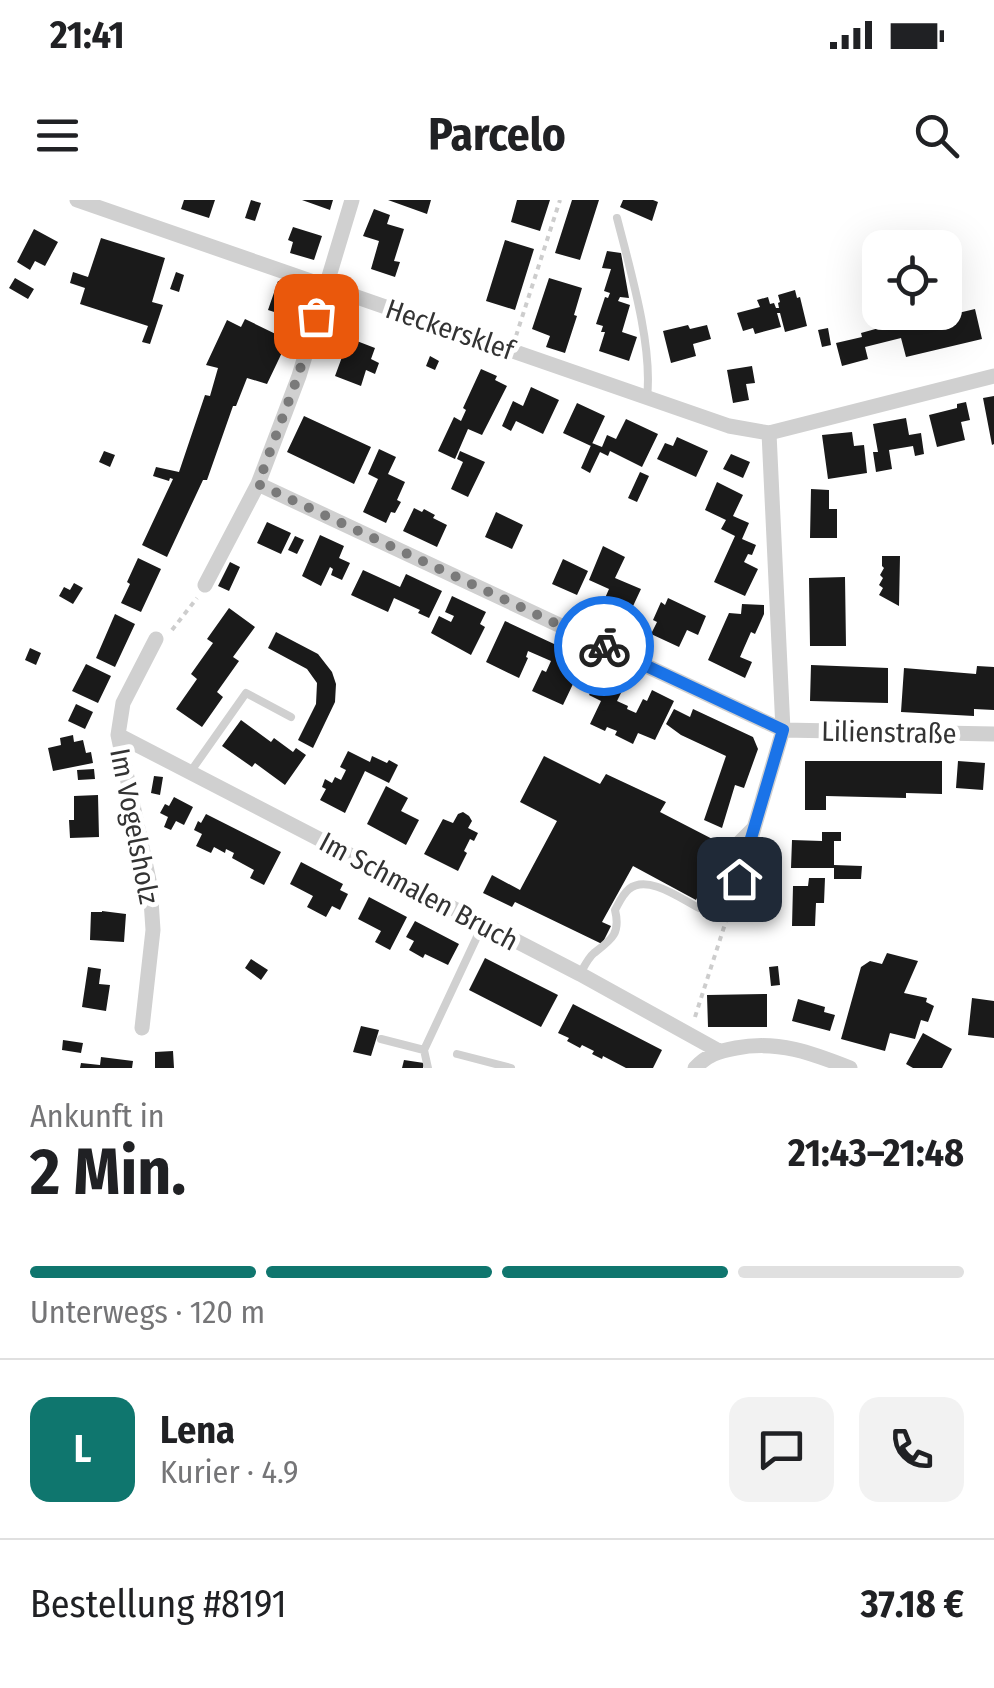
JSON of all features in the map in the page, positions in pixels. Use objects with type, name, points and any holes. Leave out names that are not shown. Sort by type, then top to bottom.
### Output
[{"type":"street","name":"Heckersklef","points":[[77,200],[729,426],[768,433],[994,376]]},
{"type":"street","points":[[205,585],[258,484],[298,376],[352,200]]},
{"type":"street","points":[[768,433],[783,730]]},
{"type":"street","name":"Lilienstraße","points":[[258,484],[783,730],[994,734]]},
{"type":"street","name":"Im Vogelsholz","points":[[142,1028],[153,930],[150,885],[118,734],[123,703],[156,639]]},
{"type":"street","name":"Lilienstraße","points":[[739,879],[783,730]]},
{"type":"street","name":"Im Schmalen Bruch","points":[[118,734],[580,974],[719,1051]]},
{"type":"street","points":[[695,1068],[719,1051],[755,1044],[806,1051],[850,1068]]},
{"type":"lane","points":[[617,218],[647,360],[647,397]]},
{"type":"lane","points":[[191,771],[246,693],[290,717]]},
{"type":"lane","points":[[580,974],[591,954],[604,948],[614,934],[618,923],[615,910],[630,888],[649,885],[699,908],[730,848],[754,823]]},
{"type":"lane","points":[[428,1068],[424,1050],[483,924]]},
{"type":"lane","points":[[381,1040],[424,1050]]},
{"type":"lane","points":[[457,1054],[510,1068]]},
{"type":"path","points":[[512,350],[560,200]]},
{"type":"path","points":[[156,639],[168,635],[205,585]]},
{"type":"path","points":[[689,1034],[739,879]]},
{"type":"building","points":[[184,200],[215,200],[209,218],[181,209]]},
{"type":"building","points":[[251,200],[261,203],[255,221],[245,218]]},
{"type":"building","points":[[302,200],[333,200],[330,210]]},
{"type":"building","points":[[388,200],[431,200],[427,214]]},
{"type":"building","points":[[517,200],[550,200],[540,231],[511,222]]},
{"type":"building","points":[[572,200],[599,200],[580,260],[555,253]]},
{"type":"building","points":[[623,200],[658,202],[652,221],[620,207]]},
{"type":"building","points":[[374,209],[390,215],[387,224],[404,229],[394,261],[400,262],[395,277],[371,269],[379,241],[363,236]]},
{"type":"building","points":[[293,227],[322,236],[314,260],[290,253],[293,242],[288,240]]},
{"type":"building","points":[[34,229],[58,242],[45,266],[35,261],[30,270],[17,262]]},
{"type":"building","points":[[101,238],[165,258],[152,302],[163,305],[150,344],[142,342],[148,326],[80,304],[85,288],[70,283],[73,272],[88,277]]},
{"type":"building","points":[[505,240],[534,249],[515,310],[486,301]]},
{"type":"building","points":[[607,251],[621,253],[629,298],[620,297],[618,301],[630,305],[622,332],[637,337],[629,361],[599,351],[605,332],[601,332],[603,326],[596,324],[610,293],[604,291],[611,269],[602,268]]},
{"type":"building","points":[[176,272],[184,275],[179,292],[170,289]]},
{"type":"building","points":[[15,278],[34,289],[28,299],[9,288]]},
{"type":"building","points":[[549,278],[582,288],[565,353],[546,347],[550,336],[532,329]]},
{"type":"building","points":[[278,281],[305,289],[296,319],[268,310]]},
{"type":"building","points":[[795,290],[807,326],[785,332],[777,313],[781,327],[755,334],[753,328],[743,331],[737,313],[760,307],[757,300],[768,297],[770,304],[779,308],[778,295]]},
{"type":"building","points":[[975,309],[982,339],[906,357],[901,338],[865,347],[868,359],[842,366],[836,343],[862,337],[861,333],[872,330],[962,330],[962,312]]},
{"type":"building","points":[[245,319],[288,340],[267,384],[247,378],[207,480],[203,480],[167,557],[142,545],[173,479],[153,476],[156,467],[179,472],[218,368],[206,365],[227,320],[241,327]]},
{"type":"building","points":[[688,325],[690,329],[707,325],[711,339],[693,344],[696,356],[671,363],[663,331]]},
{"type":"building","points":[[828,328],[831,345],[822,347],[818,330]]},
{"type":"building","points":[[349,338],[375,348],[371,359],[379,363],[375,374],[366,370],[361,386],[335,376]]},
{"type":"building","points":[[430,356],[439,361],[435,370],[426,366]]},
{"type":"building","points":[[752,366],[755,383],[746,384],[749,400],[733,403],[727,370]]},
{"type":"building","points":[[481,369],[507,386],[482,435],[468,429],[455,459],[438,451],[454,417],[461,421]]},
{"type":"building","points":[[531,387],[559,400],[543,434],[516,421],[511,431],[502,426],[513,401],[523,406]]},
{"type":"building","points":[[994,396],[994,444],[992,445],[983,398]]},
{"type":"building","points":[[966,402],[970,420],[961,422],[965,440],[937,447],[929,415]]},
{"type":"building","points":[[577,403],[605,416],[591,446],[563,433]]},
{"type":"building","points":[[304,416],[371,447],[354,484],[287,452]]},
{"type":"building","points":[[906,418],[909,435],[921,433],[924,454],[915,456],[913,446],[889,450],[892,469],[876,472],[873,452],[878,452],[873,424]]},
{"type":"building","points":[[626,419],[658,434],[642,467],[610,451],[608,456],[600,452],[590,473],[581,468],[592,443],[602,447],[607,435],[616,439]]},
{"type":"building","points":[[852,432],[854,446],[864,445],[867,473],[828,479],[822,435]]},
{"type":"building","points":[[677,437],[708,451],[696,477],[657,459],[665,443],[673,446]]},
{"type":"building","points":[[379,449],[396,457],[388,474],[405,482],[397,500],[401,502],[386,523],[363,512],[378,479],[368,474]]},
{"type":"building","points":[[104,451],[115,455],[110,467],[99,462]]},
{"type":"building","points":[[460,451],[485,462],[468,497],[451,489],[463,462],[457,459]]},
{"type":"building","points":[[731,454],[750,462],[743,478],[723,469]]},
{"type":"building","points":[[640,472],[649,476],[637,502],[628,498]]},
{"type":"building","points":[[717,482],[743,495],[733,516],[749,523],[742,539],[756,545],[744,562],[758,569],[745,596],[714,582],[735,536],[721,529],[726,520],[705,510]]},
{"type":"building","points":[[811,489],[829,490],[829,509],[837,509],[837,538],[810,538]]},
{"type":"building","points":[[414,508],[422,512],[424,509],[447,525],[437,547],[403,531]]},
{"type":"building","points":[[496,512],[523,525],[512,549],[485,537]]},
{"type":"building","points":[[267,522],[291,533],[281,554],[257,543]]},
{"type":"building","points":[[320,535],[344,546],[339,558],[350,563],[342,580],[331,575],[330,567],[321,586],[302,576]]},
{"type":"building","points":[[295,536],[304,540],[297,554],[288,550]]},
{"type":"building","points":[[603,546],[625,557],[615,578],[641,589],[627,619],[601,607],[609,589],[589,580]]},
{"type":"building","points":[[882,556],[900,556],[899,606],[879,595],[883,588],[879,585],[883,578]]},
{"type":"building","points":[[138,558],[161,569],[141,612],[121,603]]},
{"type":"building","points":[[563,559],[588,571],[577,595],[552,584]]},
{"type":"building","points":[[230,562],[240,567],[229,591],[218,586]]},
{"type":"building","points":[[363,570],[400,587],[406,574],[442,591],[429,618],[394,598],[388,612],[351,595]]},
{"type":"building","points":[[845,577],[846,646],[810,646],[809,578]]},
{"type":"building","points":[[74,583],[83,588],[73,604],[59,596],[64,587],[70,590]]},
{"type":"building","points":[[452,596],[486,612],[480,624],[485,627],[471,655],[431,633],[439,616],[451,622],[454,616],[445,612]]},
{"type":"building","points":[[668,598],[706,616],[698,635],[687,630],[679,647],[651,634],[661,602],[665,605]]},
{"type":"building","points":[[742,604],[764,605],[755,634],[751,632],[740,657],[752,662],[745,678],[708,660],[729,613],[741,614]]},
{"type":"building","points":[[229,608],[255,627],[233,657],[239,661],[217,692],[223,697],[202,727],[176,709],[197,679],[191,674],[213,643],[207,639]]},
{"type":"building","points":[[115,614],[135,624],[115,667],[96,658]]},
{"type":"building","points":[[505,621],[582,657],[563,705],[532,691],[551,661],[528,651],[519,678],[486,662]]},
{"type":"building","points":[[276,632],[318,654],[336,684],[335,702],[313,748],[298,740],[316,704],[317,683],[307,669],[268,648]]},
{"type":"building","points":[[30,648],[41,653],[36,665],[25,660]]},
{"type":"building","points":[[86,664],[111,676],[98,703],[72,691]]},
{"type":"building","points":[[811,665],[888,668],[888,703],[810,701]]},
{"type":"building","points":[[977,666],[994,667],[994,710],[974,709],[974,716],[901,712],[904,668],[976,674]]},
{"type":"building","points":[[603,668],[628,679],[617,701],[627,709],[636,713],[652,690],[674,701],[655,740],[638,733],[633,744],[615,735],[617,731],[607,727],[605,731],[590,724],[601,701],[589,695],[591,691],[587,689]]},
{"type":"building","points":[[76,704],[93,712],[85,729],[68,721]]},
{"type":"building","points":[[674,709],[690,717],[693,709],[753,737],[758,749],[744,788],[735,785],[722,828],[704,820],[726,756],[666,724]]},
{"type":"building","points":[[241,720],[271,742],[274,738],[293,752],[296,748],[306,755],[285,785],[222,746]]},
{"type":"building","points":[[73,735],[74,742],[83,740],[93,763],[53,771],[48,748],[61,745],[60,738]]},
{"type":"building","points":[[348,751],[370,762],[372,756],[398,765],[389,783],[365,771],[345,813],[320,800],[326,789],[322,787],[325,779],[332,783],[335,777],[341,780],[346,770],[340,767]]},
{"type":"building","points":[[544,756],[600,784],[606,774],[666,802],[660,812],[724,845],[696,900],[633,866],[602,922],[611,926],[602,944],[515,902],[512,907],[483,893],[492,875],[520,890],[557,821],[520,802]]},
{"type":"building","points":[[805,761],[942,761],[942,794],[906,793],[906,798],[826,796],[826,810],[805,810]]},
{"type":"building","points":[[958,761],[985,763],[983,790],[956,788]]},
{"type":"building","points":[[94,769],[95,779],[78,780],[77,770]]},
{"type":"building","points":[[154,776],[163,777],[160,795],[151,793]]},
{"type":"building","points":[[386,786],[408,798],[401,811],[419,820],[406,845],[367,824]]},
{"type":"building","points":[[98,795],[99,837],[70,838],[74,796]]},
{"type":"building","points":[[174,797],[193,807],[184,825],[176,821],[171,830],[164,827],[168,817],[160,813]]},
{"type":"building","points":[[463,812],[472,821],[468,828],[478,833],[474,841],[470,839],[458,871],[424,854],[443,819],[453,823]]},
{"type":"building","points":[[206,814],[281,852],[264,885],[250,878],[254,870],[232,858],[234,853],[214,847],[211,853],[196,846],[202,834],[194,830]]},
{"type":"building","points":[[822,832],[841,832],[841,841],[834,841],[834,868],[791,868],[792,840],[822,841]]},
{"type":"building","points":[[301,862],[343,884],[340,890],[348,894],[340,910],[332,906],[326,917],[307,907],[313,896],[290,884]]},
{"type":"building","points":[[834,865],[862,866],[861,879],[834,879]]},
{"type":"building","points":[[809,878],[825,878],[824,903],[816,903],[815,926],[792,926],[793,886],[808,886]]},
{"type":"building","points":[[749,888],[759,891],[755,903],[746,900]]},
{"type":"building","points":[[369,897],[407,917],[390,950],[375,942],[381,931],[358,919]]},
{"type":"building","points":[[91,912],[126,914],[124,942],[90,940]]},
{"type":"building","points":[[415,921],[459,944],[448,965],[409,950],[414,941],[406,937]]},
{"type":"building","points":[[887,953],[918,961],[904,993],[927,998],[926,1002],[934,1006],[928,1022],[921,1020],[915,1039],[890,1033],[885,1051],[841,1039],[861,967],[870,961],[882,964]]},
{"type":"building","points":[[485,958],[558,995],[541,1027],[469,990]]},
{"type":"building","points":[[251,959],[268,970],[261,980],[245,968]]},
{"type":"building","points":[[778,966],[780,985],[771,986],[769,967]]},
{"type":"building","points":[[88,967],[101,969],[99,984],[110,985],[106,1011],[82,1007]]},
{"type":"building","points":[[767,994],[767,1027],[708,1027],[707,995]]},
{"type":"building","points":[[972,998],[994,1001],[994,1038],[968,1035]]},
{"type":"building","points":[[798,999],[825,1007],[824,1012],[835,1015],[830,1031],[792,1021]]},
{"type":"building","points":[[573,1004],[662,1050],[653,1068],[626,1068],[567,1041],[569,1038],[558,1033]]},
{"type":"building","points":[[361,1026],[379,1030],[371,1056],[353,1052]]},
{"type":"building","points":[[923,1033],[952,1049],[942,1068],[913,1068],[906,1064]]},
{"type":"building","points":[[63,1040],[83,1043],[81,1053],[62,1050]]},
{"type":"building","points":[[173,1051],[174,1068],[155,1068],[155,1052]]},
{"type":"building","points":[[101,1057],[133,1061],[132,1068],[80,1068],[81,1063],[100,1065]]},
{"type":"building","points":[[404,1060],[424,1063],[423,1068],[402,1068]]},
{"type":"way so far","points":[[316,316],[258,484],[604,646]]},
{"type":"route","points":[[604,646],[783,730],[739,879]]}]
